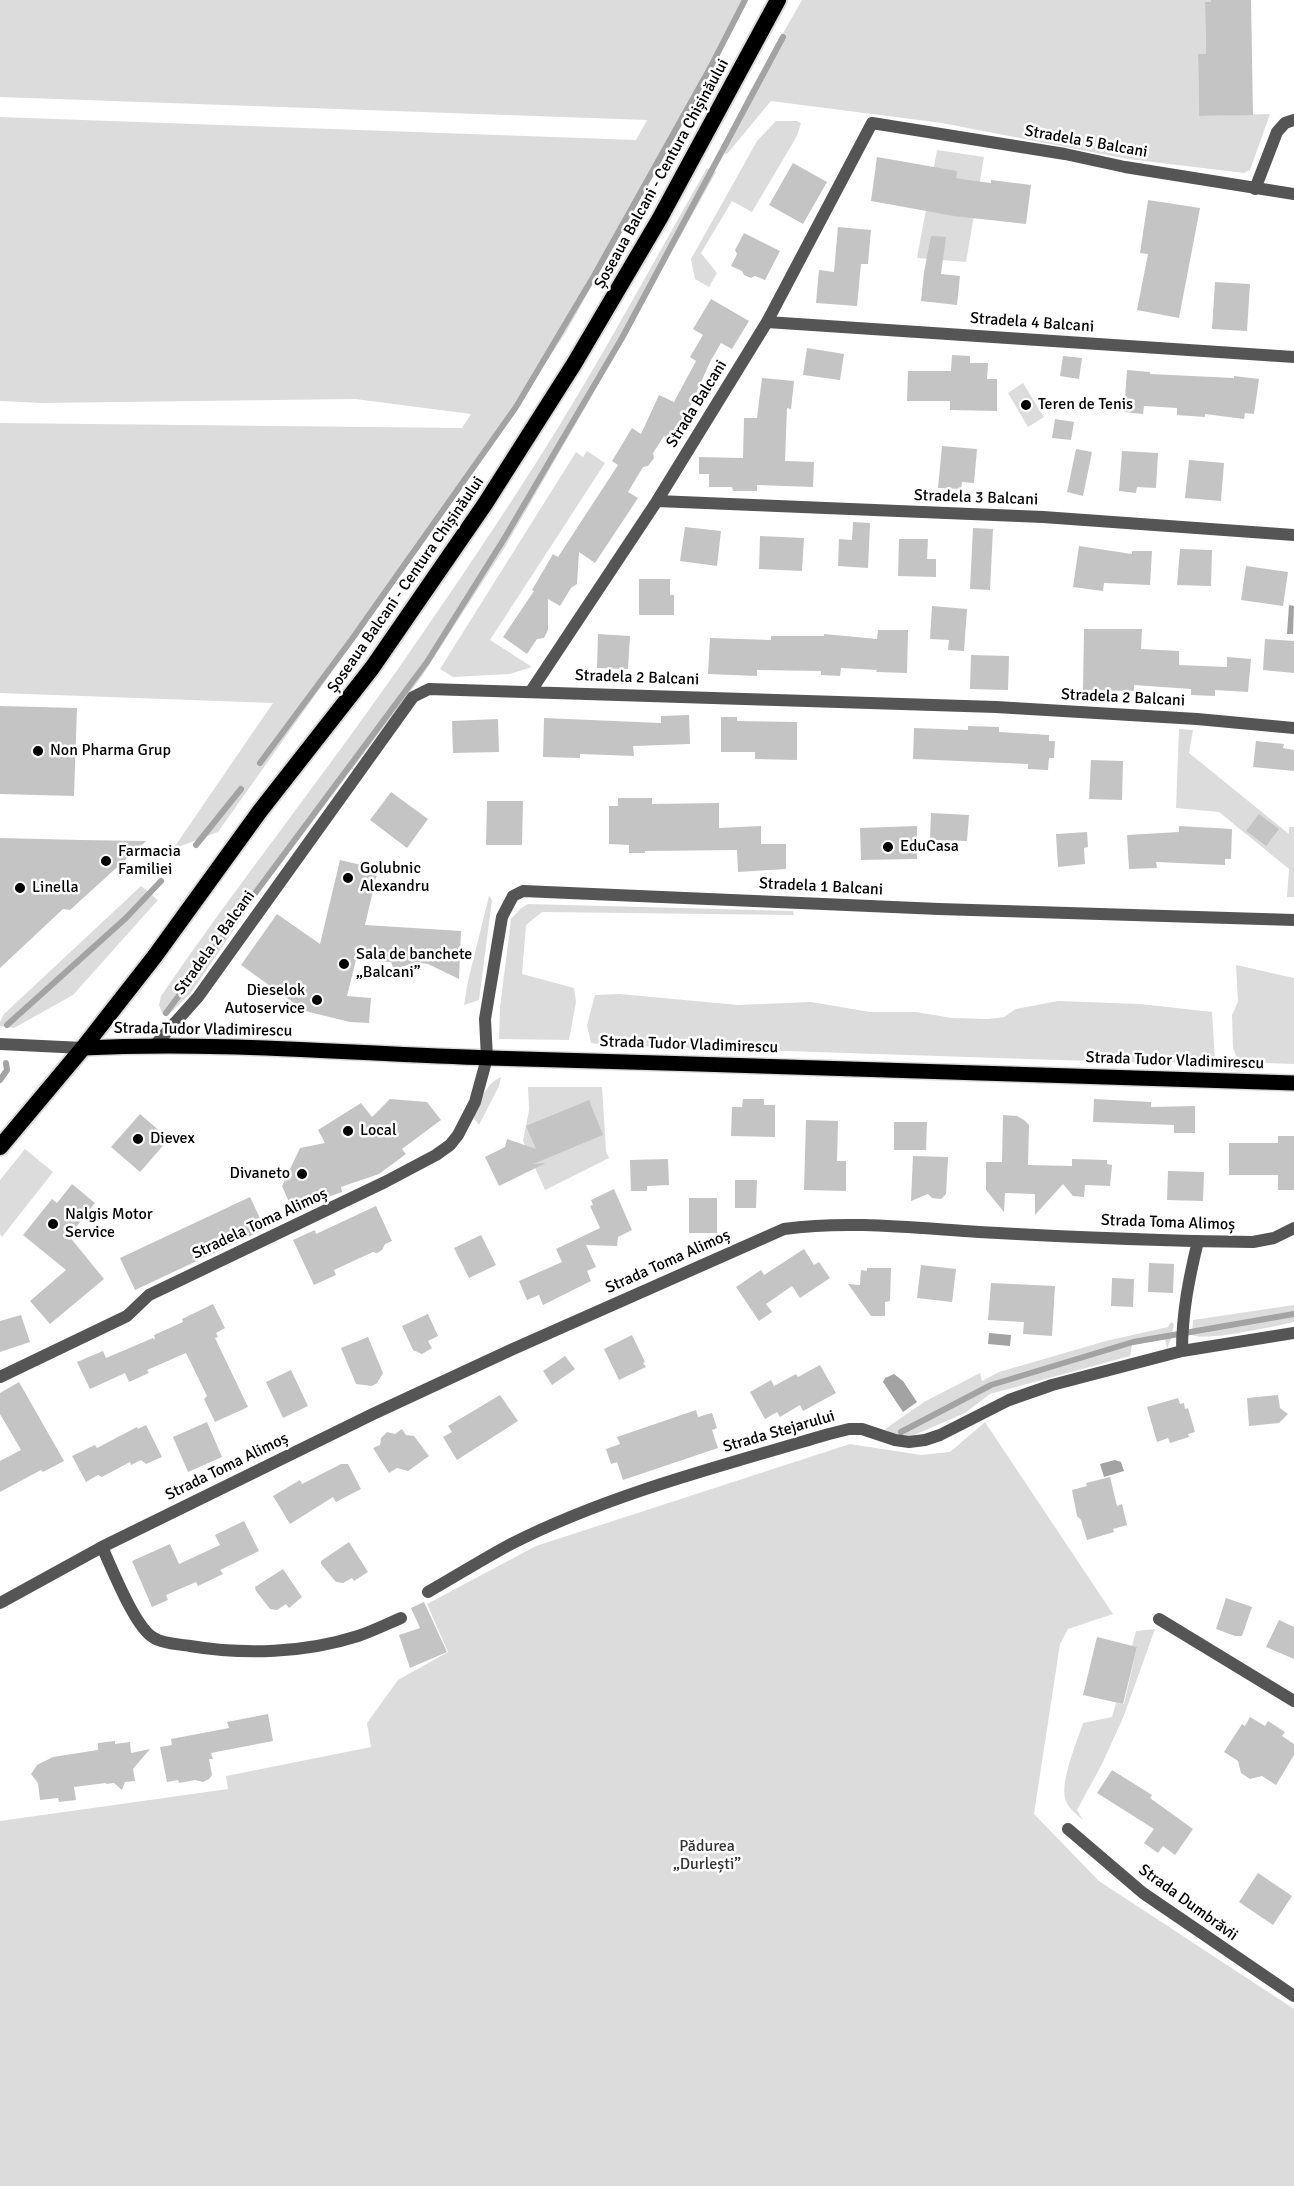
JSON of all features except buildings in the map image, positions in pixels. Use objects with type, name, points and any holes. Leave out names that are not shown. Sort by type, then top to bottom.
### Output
[{"type":"highway","name":"Șoseaua Balcani - Centura Chișinăului","points":[[0,1147],[83,1048],[155,956],[260,811],[372,668],[485,504],[574,364],[660,218],[778,0]]},
{"type":"main road","name":"Strada Tudor Vladimirescu","points":[[83,1048],[155,1045],[487,1058],[1015,1072],[1294,1083]]},
{"type":"street","points":[[1255,189],[1276,132],[1285,123],[1294,120]]},
{"type":"street","name":"Stradela 5 Balcani","points":[[872,123],[1294,194]]},
{"type":"street","name":"Strada Balcani","points":[[531,691],[657,501],[767,322],[872,123]]},
{"type":"street","name":"Stradela 4 Balcani","points":[[767,322],[1294,357]]},
{"type":"street","name":"Stradela 3 Balcani","points":[[657,501],[1043,517],[1294,535]]},
{"type":"street","name":"Stradela 2 Balcani","points":[[155,1045],[198,997],[413,697],[429,689],[996,707],[1197,719],[1294,728]]},
{"type":"street","name":"Stradela 1 Balcani","points":[[487,1058],[485,1019],[502,917],[513,896],[523,891],[708,897],[918,908],[1294,920]]},
{"type":"street","points":[[0,1044],[83,1048]]},
{"type":"street","name":"Stradela Toma Alimoș","points":[[0,1377],[127,1316],[149,1295],[385,1182],[436,1155],[450,1144],[461,1130],[475,1102],[487,1058]]},
{"type":"street","name":"Strada Toma Alimoș","points":[[0,1603],[102,1547],[373,1414],[513,1349],[784,1229],[813,1225],[902,1227],[1253,1242],[1274,1238],[1294,1228]]},
{"type":"street","points":[[1182,1346],[1182,1321],[1198,1241]]},
{"type":"street","name":"Strada Stejarului","points":[[428,1592],[512,1544],[586,1512],[667,1483],[849,1429],[862,1429],[895,1440],[909,1442],[926,1440],[1027,1393],[1182,1346],[1294,1333]]},
{"type":"street","points":[[102,1547],[141,1627],[154,1639],[239,1651],[273,1650],[316,1645],[358,1636],[401,1618]]},
{"type":"street","points":[[1159,1619],[1294,1701]]},
{"type":"street","name":"Strada Dumbrăvii","points":[[1068,1829],[1143,1893],[1294,1996]]},
{"type":"green space","points":[[0,0],[748,0],[703,87],[566,332],[460,491],[218,832],[173,849],[273,703],[0,693],[0,423],[462,428],[471,414],[355,399],[41,403],[0,401],[0,117],[636,140],[647,120],[0,97]]},
{"type":"green space","points":[[802,0],[1211,0],[1205,3],[1206,54],[1198,55],[1199,116],[1270,114],[1250,170],[1244,173],[1128,159],[942,123],[771,101],[727,154],[719,152],[750,91]]},
{"type":"green space","points":[[776,121],[801,123],[797,136],[752,212],[732,201],[701,253],[717,273],[709,287],[695,279],[691,259],[757,141]]},
{"type":"green space","points":[[937,150],[984,157],[966,262],[917,258]]},
{"type":"green space","points":[[707,168],[716,172],[505,547],[422,676],[261,890],[190,994],[167,1016],[163,1015],[159,1005],[161,996],[398,669],[536,463],[595,365]]},
{"type":"green space","name":"Teren de Tenis","points":[[1023,383],[1044,417],[1028,427],[1008,393]]},
{"type":"green space","points":[[587,451],[605,463],[490,640],[532,667],[510,674],[453,677],[440,669],[576,452],[583,457]]},
{"type":"green space","points":[[1179,729],[1193,730],[1189,753],[1289,834],[1289,827],[1294,827],[1294,897],[1287,897],[1289,869],[1219,812],[1176,808]]},
{"type":"green space","points":[[141,886],[158,900],[73,995],[14,1028],[0,1026],[4,1014]]},
{"type":"green space","points":[[489,896],[492,900],[479,1000],[464,1005],[468,981]]},
{"type":"green space","points":[[528,904],[793,911],[794,915],[542,912],[526,925],[522,974],[574,988],[576,1002],[569,1040],[499,1039],[500,1008],[511,919]]},
{"type":"green space","points":[[1236,965],[1294,978],[1294,1064],[1239,1062],[1233,1048],[1232,1015],[1238,1002]]},
{"type":"green space","points":[[620,994],[738,1005],[811,1002],[870,1012],[916,1012],[952,1018],[1004,1017],[1016,1009],[1058,1001],[1140,1004],[1212,1012],[1215,1061],[1150,1063],[591,1043],[587,1025],[595,995]]},
{"type":"green space","points":[[501,1077],[499,1086],[479,1125],[473,1117],[487,1089]]},
{"type":"green space","points":[[528,1087],[602,1087],[606,1151],[609,1158],[545,1190],[523,1141],[529,1110]]},
{"type":"green space","points":[[25,1149],[53,1172],[2,1237],[0,1234],[0,1180]]},
{"type":"green space","points":[[1294,1305],[1294,1322],[1225,1335],[1199,1337],[1192,1335],[1193,1320]]},
{"type":"green space","points":[[1171,1322],[1174,1324],[1167,1349],[1165,1339],[1132,1345],[1130,1356],[990,1394],[965,1413],[912,1436],[893,1435],[885,1429],[924,1402],[980,1373],[982,1381],[999,1372],[1106,1341],[1168,1327]]},
{"type":"green space","name":"Pădurea „Durlești”","points":[[985,1422],[1113,1614],[1068,1629],[1060,1644],[1034,1814],[1099,1881],[1294,2009],[1294,2186],[0,2186],[0,1821],[228,1789],[226,1776],[371,1747],[367,1723],[398,1680],[448,1652],[427,1604],[536,1546],[850,1444],[921,1455],[950,1452]]},
{"type":"green space","points":[[1155,1629],[1123,1718],[1077,1810],[1083,1820],[1068,1804],[1064,1790],[1067,1770],[1083,1723],[1112,1717],[1116,1703],[1124,1704],[1137,1647],[1132,1646],[1136,1631]]},
{"type":"shaded area","points":[[1289,605],[1294,606],[1293,634],[1287,634]]},
{"type":"shaded area","points":[[989,1333],[1011,1335],[1010,1346],[988,1344]]},
{"type":"shaded area","points":[[894,1374],[903,1381],[917,1402],[903,1412],[883,1382],[885,1378]]},
{"type":"shaded area","points":[[1115,1460],[1121,1462],[1124,1471],[1104,1477],[1100,1464]]},
{"type":"waterway","points":[[260,763],[352,639],[516,407],[595,274],[709,70],[745,0]]},
{"type":"waterway","points":[[166,1013],[427,662],[504,539],[622,338],[783,37]]},
{"type":"waterway","points":[[196,845],[241,789]]},
{"type":"waterway","points":[[7,1025],[126,918],[161,881]]},
{"type":"waterway","points":[[0,1080],[7,1070],[6,1063]]},
{"type":"waterway","points":[[901,1432],[991,1385],[1133,1342],[1294,1314]]},
{"type":"place","name":"Teren de Tenis","points":[[1026,405]]},
{"type":"place","name":"Non Pharma Grup","points":[[38,751]]},
{"type":"place","name":"EduCasa","points":[[888,847]]},
{"type":"place","name":"Farmacia Familiei","points":[[106,861]]},
{"type":"place","name":"Golubnic Alexandru","points":[[348,878]]},
{"type":"place","name":"Linella","points":[[20,888]]},
{"type":"place","name":"Sala de banchete „Balcani”","points":[[344,964]]},
{"type":"place","name":"Dieselok Autoservice","points":[[317,1000]]},
{"type":"place","name":"Local","points":[[348,1131]]},
{"type":"place","name":"Dievex","points":[[138,1139]]},
{"type":"place","name":"Divaneto","points":[[302,1174]]},
{"type":"place","name":"Nalgis Motor Service","points":[[53,1224]]}]
